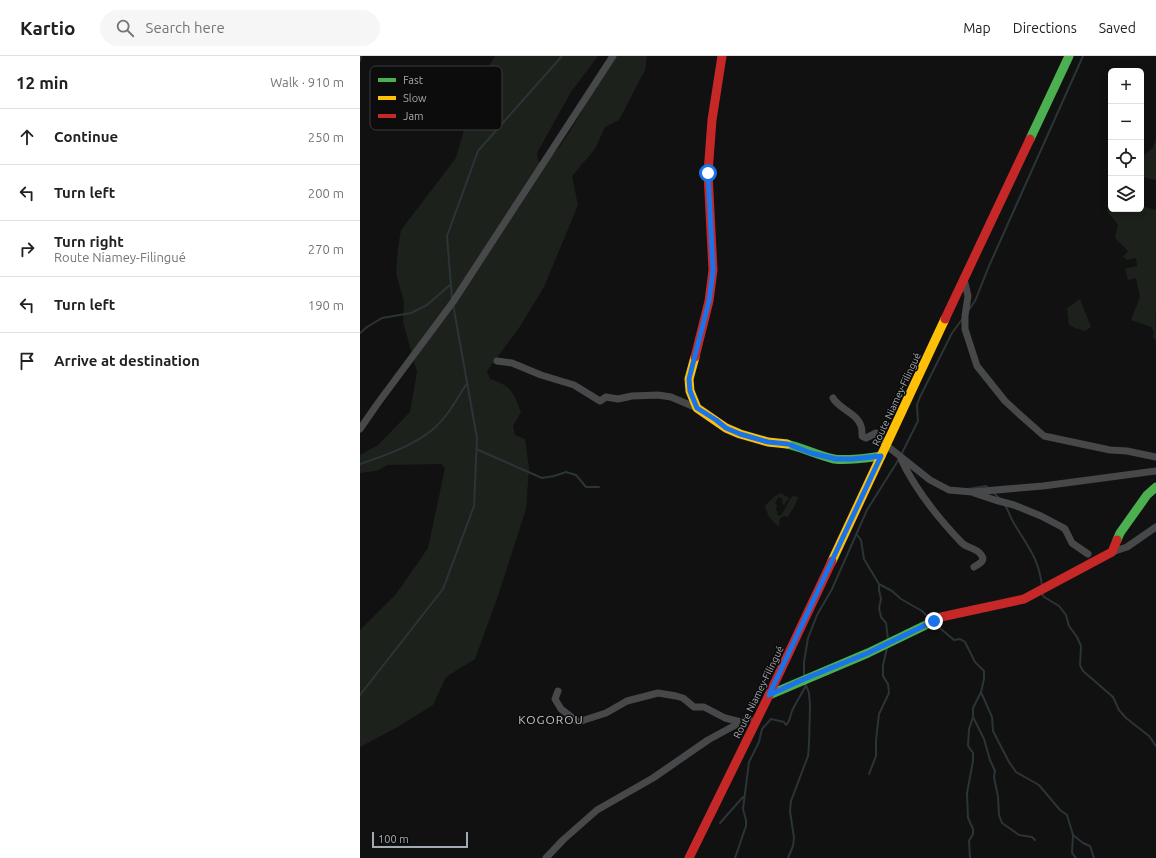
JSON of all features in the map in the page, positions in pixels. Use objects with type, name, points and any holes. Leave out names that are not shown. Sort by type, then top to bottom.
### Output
[{"type":"street","points":[[360,429],[453,302],[612,56]]},
{"type":"street","points":[[697,408],[690,391],[689,379],[709,301],[713,270],[708,173],[712,120],[722,56]]},
{"type":"street","name":"Route Niamey-Filingué","points":[[689,858],[769,695],[1069,56]]},
{"type":"street","points":[[964,279],[968,296],[965,329],[977,366],[1005,401],[1044,436],[1110,450],[1156,457]]},
{"type":"street","points":[[497,361],[512,363],[541,375],[574,385],[600,400],[606,397],[618,399],[632,396],[658,395],[671,397],[697,408],[726,428],[740,434],[768,442],[788,444],[811,453],[836,459],[881,456]]},
{"type":"street","points":[[833,398],[835,402],[853,415],[861,425],[862,436],[866,438],[876,433],[886,445],[930,480],[949,490],[972,492],[1050,485],[1156,471]]},
{"type":"street","points":[[900,456],[909,476],[945,525],[966,547],[974,548],[982,557],[983,559],[980,563],[974,567]]},
{"type":"street","points":[[1112,552],[1120,533],[1147,495],[1156,487]]},
{"type":"street","points":[[972,492],[1014,505],[1041,516],[1062,527],[1065,529],[1072,543],[1088,554]]},
{"type":"street","points":[[769,695],[868,653],[941,617],[1024,600],[1112,552],[1127,547],[1156,527]]},
{"type":"street","points":[[558,692],[555,699],[561,709],[578,722],[606,713],[627,701],[658,693],[683,698],[694,707],[704,707],[725,718],[741,722]]},
{"type":"street","points":[[546,858],[563,840],[597,810],[653,778],[708,740],[749,718]]},
{"type":"shaded area","points":[[495,56],[598,56],[571,92],[537,153],[538,161],[544,164],[564,140],[597,85],[617,56],[647,56],[645,70],[619,120],[605,127],[595,149],[572,176],[578,205],[544,287],[519,328],[487,371],[490,379],[507,387],[516,399],[521,412],[513,426],[515,435],[525,439],[529,468],[526,509],[497,599],[475,659],[446,677],[433,705],[396,728],[360,747],[360,630],[396,594],[428,548],[445,468],[441,464],[388,465],[376,471],[360,473],[360,455],[378,445],[410,412],[417,372],[403,322],[404,302],[396,273],[401,230],[456,158],[464,130],[502,130],[502,66],[489,66]]},
{"type":"shaded area","points":[[1156,138],[1156,180],[1144,178],[1144,155],[1153,148]]},
{"type":"shaded area","points":[[1144,207],[1156,210],[1155,340],[1153,337],[1154,332],[1151,327],[1131,320],[1140,297],[1136,278],[1128,280],[1125,269],[1137,266],[1136,258],[1127,260],[1123,257],[1128,251],[1115,238],[1118,225],[1107,211],[1108,210],[1108,212],[1144,212]]},
{"type":"shaded area","points":[[1080,299],[1091,327],[1085,331],[1069,325],[1067,308]]},
{"type":"shaded area","points":[[781,493],[789,498],[784,505],[782,503],[783,499],[778,497],[775,503],[777,505],[777,514],[779,516],[782,514],[793,496],[798,497],[788,517],[784,516],[780,519],[779,526],[770,518],[765,506],[775,496]]},
{"type":"waterway","points":[[360,61],[361,56]]},
{"type":"waterway","points":[[502,124],[562,56]]},
{"type":"waterway","points":[[968,311],[975,301],[989,266],[1083,56]]},
{"type":"waterway","points":[[452,298],[447,236],[478,151],[497,130]]},
{"type":"waterway","points":[[360,333],[382,318],[411,313],[427,305],[451,284]]},
{"type":"waterway","points":[[360,695],[443,589],[474,506],[477,438],[453,304]]},
{"type":"waterway","points":[[901,455],[918,421],[917,405],[920,397],[952,333],[963,318]]},
{"type":"waterway","points":[[360,464],[407,446],[432,430],[447,414],[467,383]]},
{"type":"waterway","points":[[476,449],[542,478],[566,472],[576,475],[586,487],[599,487]]},
{"type":"waterway","points":[[804,676],[804,662],[808,638],[817,615],[832,589],[867,510],[899,459]]},
{"type":"waterway","points":[[968,489],[986,486],[988,488]]},
{"type":"waterway","points":[[993,492],[1000,499]]},
{"type":"waterway","points":[[1005,505],[1036,561],[1042,586]]},
{"type":"waterway","points":[[857,535],[861,540],[864,559],[879,584],[922,611],[929,618]]},
{"type":"waterway","points":[[879,584],[881,599],[879,608],[881,617],[886,623],[888,639]]},
{"type":"waterway","points":[[1042,594],[1044,597],[1059,606],[1066,615],[1069,626],[1077,637],[1081,646],[1080,665],[1083,671],[1113,697],[1119,710],[1126,718],[1149,736],[1156,746]]},
{"type":"waterway","points":[[935,624],[954,640],[960,639],[965,642],[975,662],[984,671],[981,692],[992,717],[993,731],[1009,762],[1016,772],[1039,785],[1060,810],[1067,815],[1073,835],[1072,853],[1076,858]]},
{"type":"waterway","points":[[869,774],[876,756],[879,714],[889,693],[888,684],[883,676],[883,665],[887,648]]},
{"type":"waterway","points":[[788,858],[793,846],[794,838],[790,811],[791,801],[808,756],[810,705],[809,693],[805,683]]},
{"type":"waterway","points":[[735,858],[746,826],[743,809],[749,762],[759,742],[762,729],[771,719],[784,722],[786,725],[806,685]]},
{"type":"waterway","points":[[970,858],[969,841],[973,834],[973,829],[968,818],[967,793],[973,753],[968,746],[969,729],[973,717],[973,708],[981,692]]},
{"type":"waterway","points":[[973,717],[984,739],[995,771],[994,777],[998,797],[999,815],[1002,823],[1019,835],[1032,837],[1035,840]]},
{"type":"waterway","points":[[720,823],[743,797]]},
{"type":"waterway","points":[[1073,835],[1083,843],[1090,846],[1094,858]]},
{"type":"traffic: fast","points":[[1030,139],[1069,56]]},
{"type":"traffic: fast","points":[[787,444],[822,456],[840,460],[881,456]]},
{"type":"traffic: fast","points":[[1117,540],[1120,533],[1147,495],[1156,487]]},
{"type":"traffic: fast","points":[[769,695],[868,653],[932,622]]},
{"type":"traffic: slow","points":[[832,561],[945,319]]},
{"type":"traffic: slow","points":[[695,357],[689,379],[690,391],[697,408],[726,428],[740,434],[768,442],[787,444]]},
{"type":"traffic: jam","points":[[695,357],[709,301],[713,270],[708,173],[712,120],[722,56]]},
{"type":"traffic: jam","points":[[945,319],[1030,139]]},
{"type":"traffic: jam","points":[[932,622],[941,617],[1024,599],[1112,552],[1117,540]]},
{"type":"traffic: jam","points":[[689,858],[769,695],[832,561]]},
{"type":"district","name":"KOGOROU","points":[[551,720]]},
{"type":"route","points":[[708,173],[713,270],[709,301],[689,379],[690,391],[697,408],[726,428],[740,434],[768,442],[788,444],[811,453],[836,459],[881,456],[769,695],[868,653],[934,621]]}]
